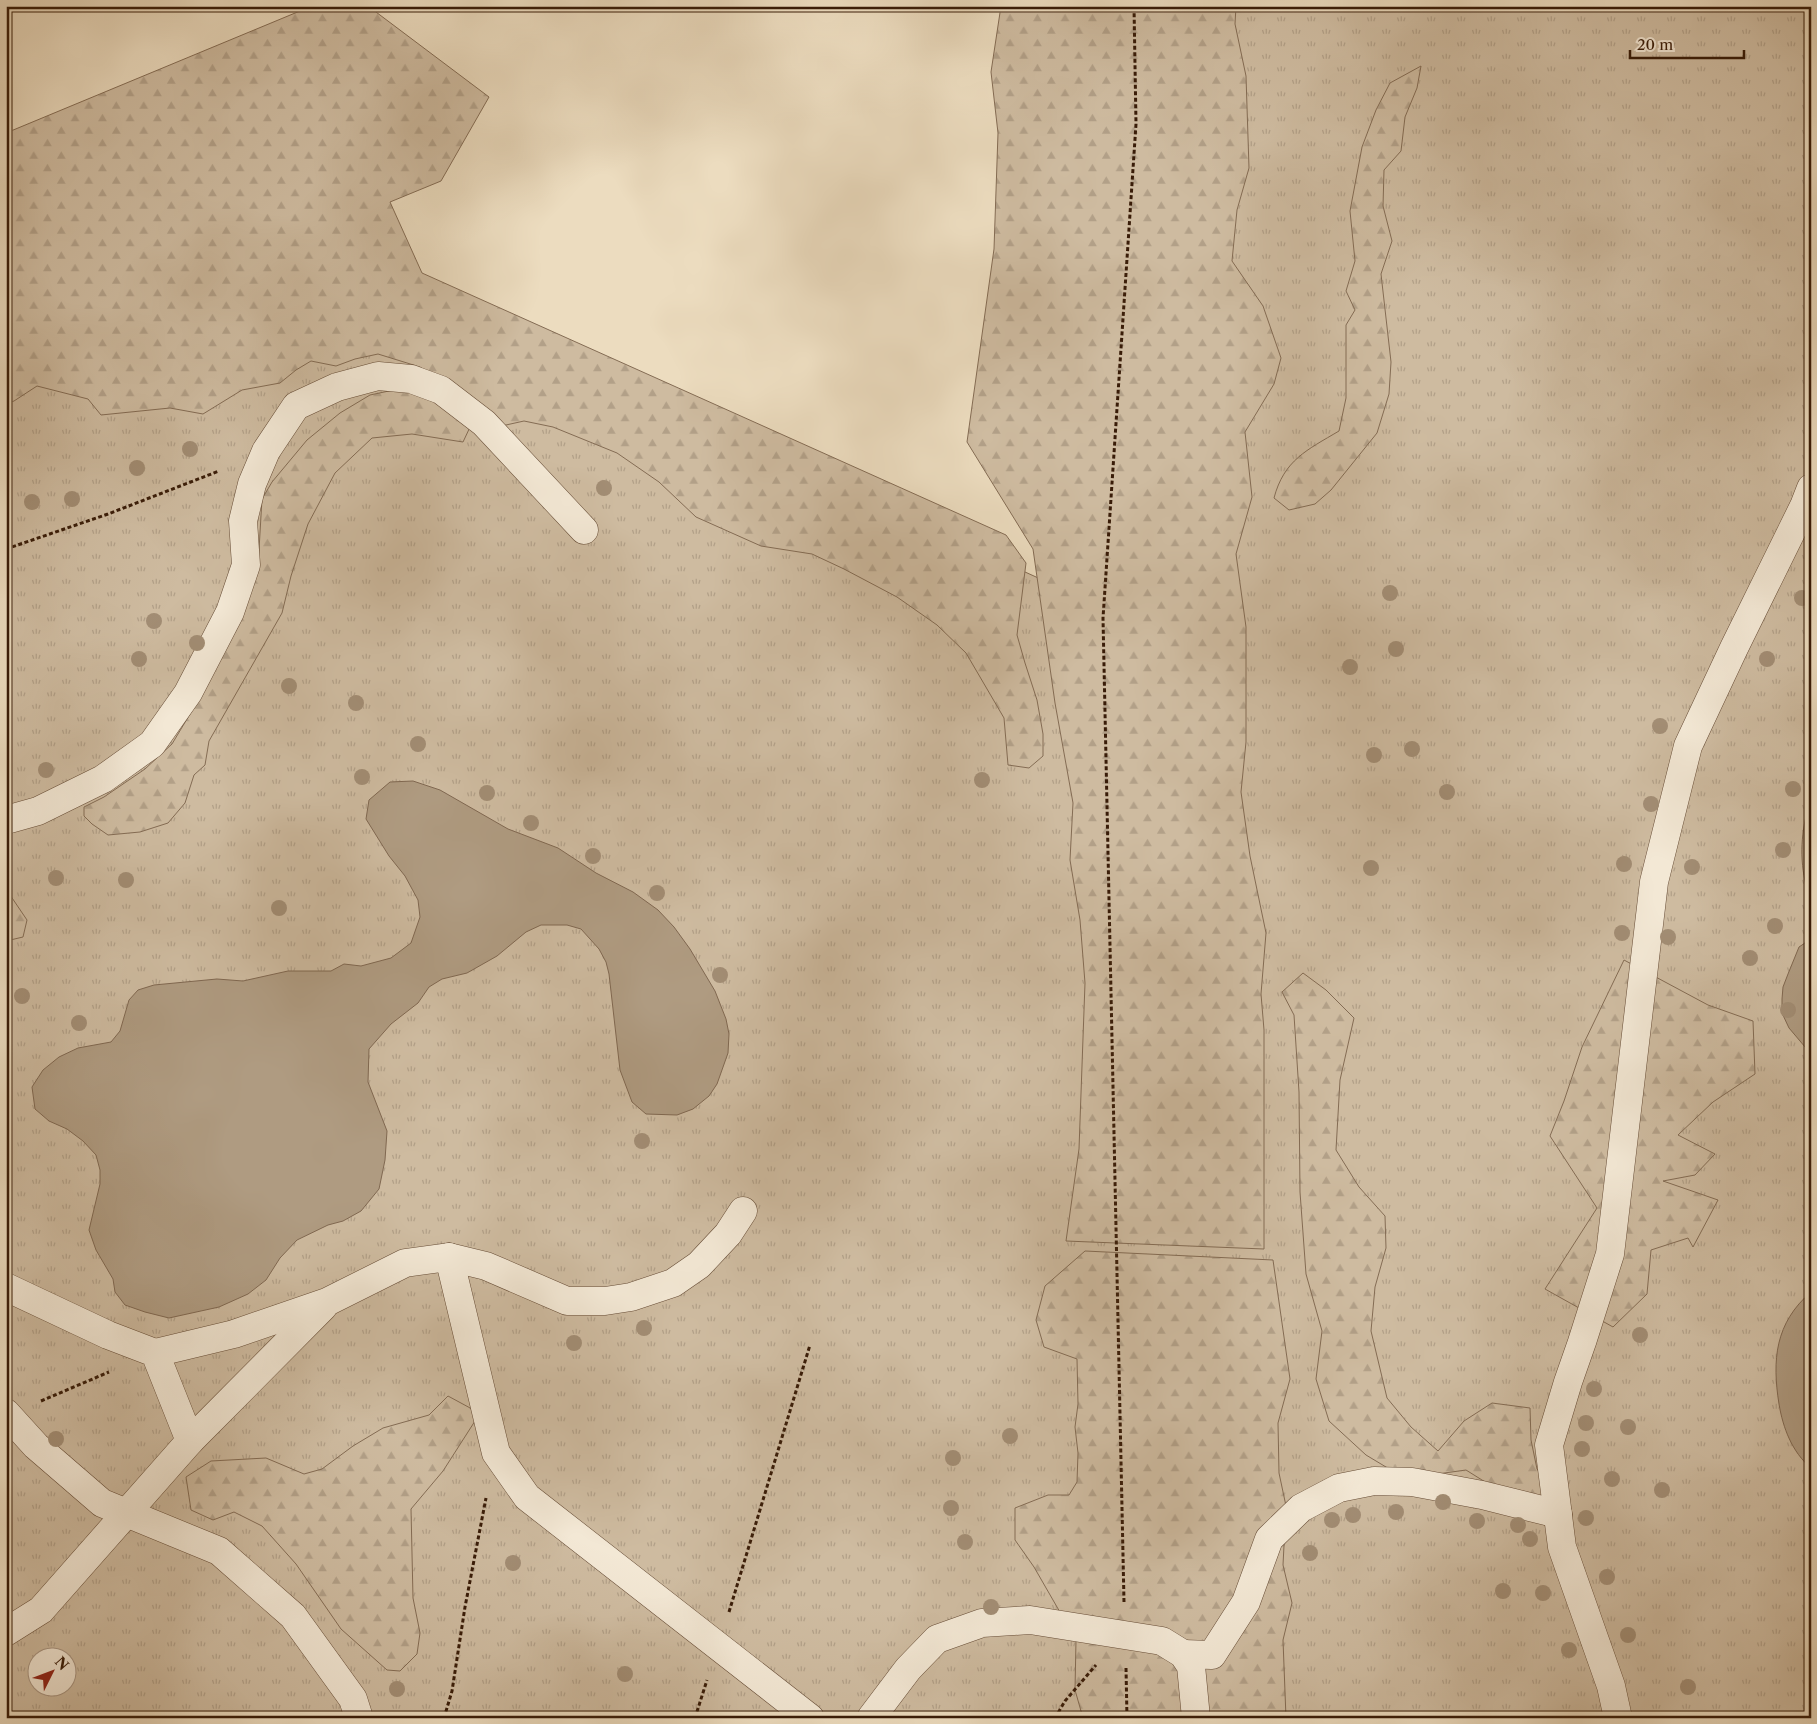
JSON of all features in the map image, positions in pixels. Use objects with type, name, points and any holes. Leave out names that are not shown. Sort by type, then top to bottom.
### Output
[{"type":"lane","points":[[6,820],[38,811],[103,779],[152,744],[188,694],[230,612],[246,565],[243,521],[252,484],[266,451],[296,406],[337,387],[378,376],[411,379],[441,390],[484,423],[584,530]]},
{"type":"lane","points":[[1618,1718],[1611,1686],[1562,1547],[1549,1445],[1610,1254],[1654,882],[1688,746],[1734,648],[1802,524],[1811,488]]},
{"type":"lane","points":[[6,1287],[108,1335],[155,1353],[234,1334],[328,1302],[405,1263],[449,1257],[486,1266],[567,1301],[631,1297],[672,1282],[699,1265],[728,1234],[743,1211]]},
{"type":"lane","points":[[449,1257],[496,1453],[528,1497],[810,1718]]},
{"type":"lane","points":[[6,1632],[41,1610],[190,1441],[328,1302]]},
{"type":"lane","points":[[155,1353],[190,1441]]},
{"type":"lane","points":[[7,1414],[36,1446],[102,1503],[219,1551],[293,1616],[353,1699],[359,1718]]},
{"type":"lane","points":[[1182,1654],[1212,1655],[1246,1602],[1269,1539],[1301,1508],[1339,1488],[1374,1481],[1412,1482],[1482,1495],[1558,1514]]},
{"type":"lane","points":[[871,1718],[908,1669],[937,1639],[982,1623],[1030,1620],[1162,1641],[1182,1654],[1192,1666],[1196,1718]]},
{"type":"path","points":[[1124,1609],[1103,618],[1136,124],[1134,6]]},
{"type":"path","points":[[6,549],[108,514],[266,451]]},
{"type":"path","points":[[727,1620],[810,1345]]},
{"type":"path","points":[[7,1414],[155,1353]]},
{"type":"path","points":[[444,1718],[452,1691],[478,1532],[496,1453]]},
{"type":"path","points":[[1126,1658],[1127,1718]]},
{"type":"path","points":[[1055,1718],[1065,1700],[1100,1660]]},
{"type":"path","points":[[695,1718],[710,1673]]},
{"type":"green space","points":[[312,6],[368,6],[489,97],[441,181],[390,202],[422,273],[1006,535],[1026,563],[1017,635],[1037,700],[1043,734],[1043,756],[1029,768],[1008,765],[1004,718],[966,653],[937,625],[897,597],[812,554],[761,546],[696,517],[659,482],[617,453],[553,427],[524,421],[497,427],[471,398],[420,367],[378,354],[355,359],[336,366],[311,361],[280,383],[242,390],[203,414],[170,408],[101,415],[88,399],[37,386],[6,404],[6,133]]},
{"type":"green space","points":[[1001,6],[1236,6],[1235,24],[1246,76],[1249,168],[1237,210],[1232,261],[1263,306],[1281,358],[1274,384],[1245,432],[1252,497],[1236,554],[1246,627],[1246,742],[1241,792],[1250,856],[1266,933],[1261,994],[1264,1030],[1264,1249],[1066,1241],[1079,1149],[1085,983],[1080,920],[1070,860],[1073,803],[1055,703],[1033,549],[967,442],[994,249],[998,133],[991,72]]},
{"type":"green space","points":[[1097,6],[1811,6],[1811,1718],[6,1718],[6,362],[291,238],[1102,607]]},
{"type":"green space","points":[[1421,66],[1417,88],[1405,117],[1401,151],[1384,170],[1383,206],[1392,241],[1381,274],[1391,362],[1389,394],[1377,433],[1331,490],[1315,504],[1289,510],[1274,498],[1278,485],[1284,474],[1298,457],[1339,431],[1346,398],[1346,325],[1355,310],[1346,291],[1355,261],[1350,211],[1362,147],[1376,110],[1390,83]]},
{"type":"green space","points":[[403,388],[454,411],[471,425],[463,442],[412,434],[372,438],[335,473],[308,524],[291,576],[282,613],[209,741],[205,765],[194,775],[185,803],[168,823],[140,832],[108,835],[84,816],[84,807],[104,797],[145,769],[172,744],[199,699],[258,567],[262,499],[272,482],[307,440],[340,413],[370,395]]},
{"type":"green space","points":[[6,889],[27,920],[23,937],[6,941]]},
{"type":"green space","points":[[1624,960],[1708,1005],[1753,1021],[1755,1074],[1713,1102],[1678,1135],[1715,1154],[1695,1175],[1663,1181],[1718,1200],[1693,1247],[1688,1238],[1651,1250],[1647,1294],[1613,1327],[1545,1289],[1597,1208],[1550,1136],[1582,1047]]},
{"type":"green space","points":[[1303,973],[1326,990],[1354,1018],[1340,1080],[1336,1150],[1359,1187],[1385,1216],[1386,1248],[1375,1287],[1371,1331],[1387,1398],[1411,1427],[1438,1451],[1464,1421],[1492,1403],[1530,1408],[1531,1440],[1537,1469],[1554,1492],[1537,1498],[1498,1490],[1466,1470],[1430,1475],[1396,1473],[1366,1455],[1329,1421],[1316,1379],[1322,1331],[1306,1274],[1300,1192],[1299,1092],[1294,1015],[1282,992]]},
{"type":"green space","points":[[1085,1251],[1273,1260],[1290,1379],[1278,1423],[1279,1473],[1286,1506],[1283,1565],[1292,1603],[1283,1640],[1286,1718],[1083,1718],[1075,1690],[1076,1640],[1034,1567],[1015,1540],[1015,1508],[1048,1495],[1069,1495],[1077,1482],[1078,1453],[1075,1427],[1078,1404],[1077,1359],[1044,1347],[1036,1320],[1045,1286]]},
{"type":"green space","points":[[448,1396],[472,1409],[475,1421],[443,1471],[411,1509],[413,1598],[420,1633],[417,1654],[400,1671],[387,1670],[341,1629],[296,1564],[262,1526],[234,1512],[213,1520],[191,1510],[186,1477],[211,1461],[266,1458],[304,1474],[322,1469],[353,1446],[383,1428],[429,1415]]},
{"type":"shaded area","points":[[413,781],[440,790],[508,829],[558,848],[596,873],[633,892],[658,910],[674,927],[690,949],[715,991],[726,1019],[729,1034],[728,1053],[717,1084],[709,1096],[693,1109],[677,1115],[646,1114],[632,1102],[620,1070],[606,962],[599,949],[581,929],[567,925],[541,925],[526,932],[497,956],[467,973],[442,979],[429,987],[418,1003],[391,1024],[369,1049],[368,1082],[387,1131],[385,1160],[379,1189],[361,1211],[343,1221],[328,1225],[297,1240],[280,1258],[266,1280],[248,1294],[219,1307],[169,1318],[125,1305],[115,1292],[113,1279],[96,1250],[89,1230],[100,1184],[100,1170],[96,1155],[83,1141],[67,1129],[49,1121],[35,1109],[32,1087],[43,1070],[59,1057],[78,1048],[111,1042],[120,1031],[129,1000],[138,990],[154,985],[217,979],[243,981],[288,971],[331,971],[344,964],[361,966],[391,958],[411,943],[420,917],[418,900],[405,876],[389,856],[366,819],[369,800],[390,782]]},
{"type":"shaded area","points":[[1811,799],[1811,899],[1803,871],[1802,850],[1805,819]]},
{"type":"shaded area","points":[[1811,924],[1811,1054],[1789,1028],[1782,1013],[1782,999],[1783,987],[1788,974],[1799,947],[1805,943]]},
{"type":"shaded area","points":[[1811,1292],[1811,1468],[1799,1455],[1786,1431],[1779,1404],[1776,1372],[1779,1343],[1783,1329],[1799,1304]]}]
